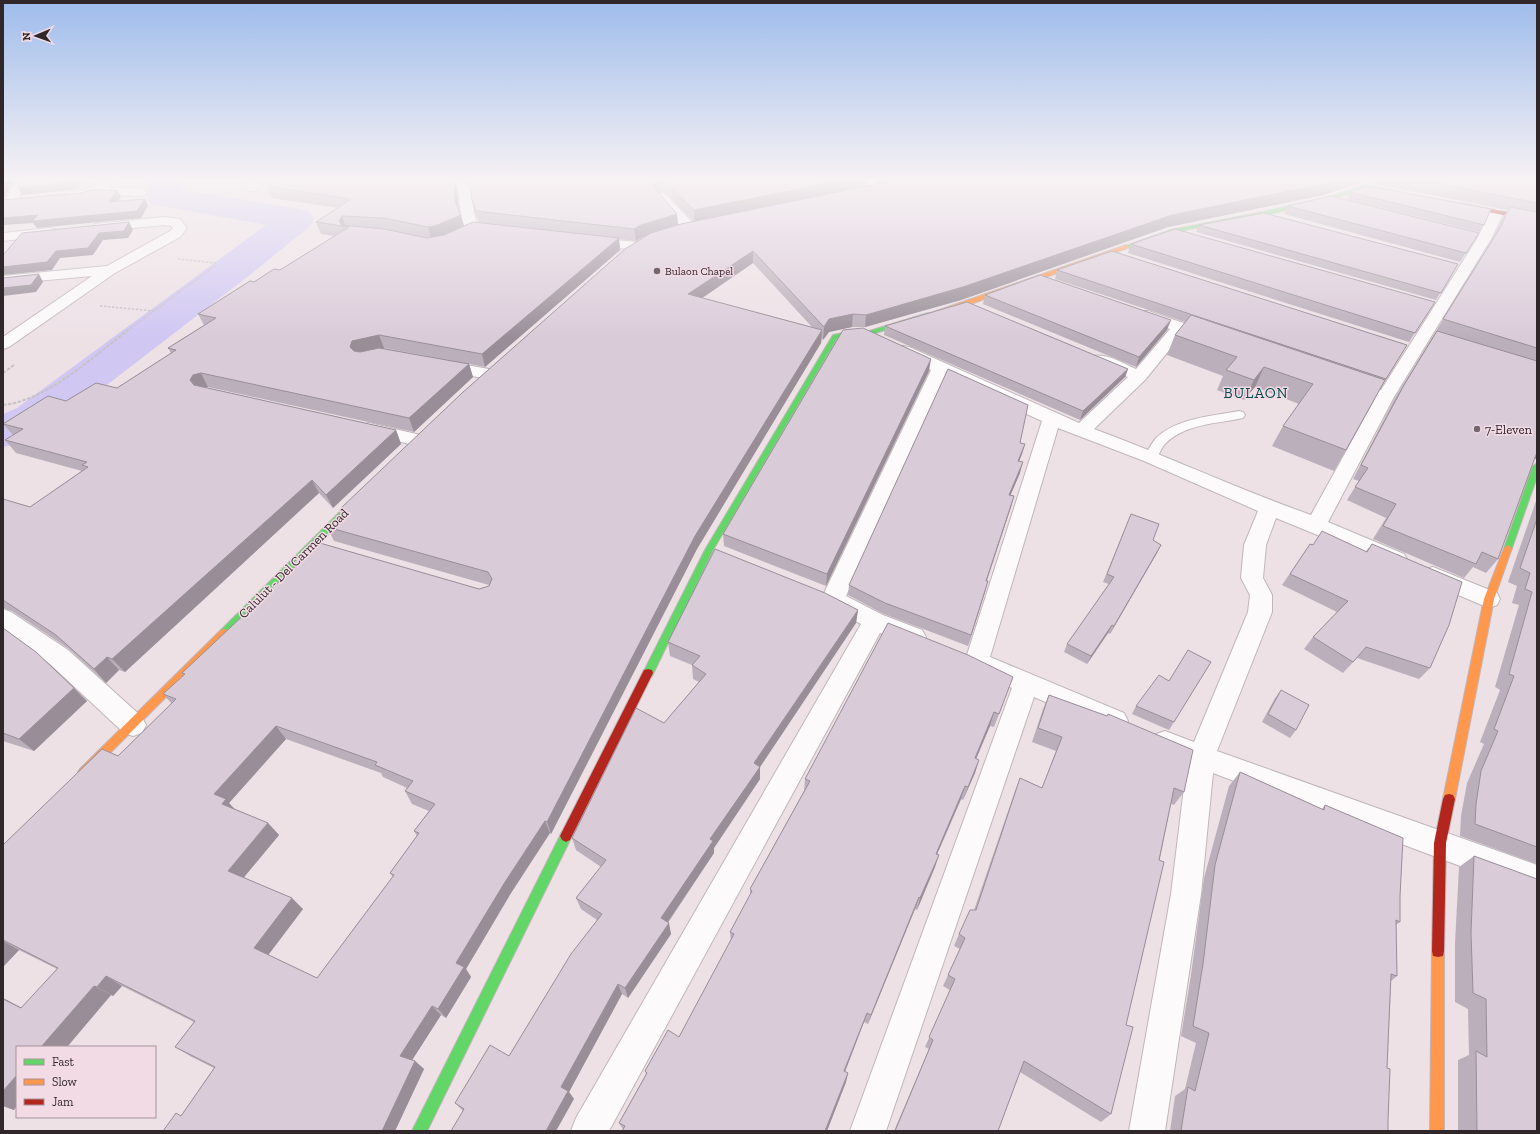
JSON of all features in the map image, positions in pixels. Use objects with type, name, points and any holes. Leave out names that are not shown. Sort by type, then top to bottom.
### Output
[{"type":"street","points":[[3,237],[55,232]]},
{"type":"street","points":[[3,344],[110,270],[177,232]]},
{"type":"street","points":[[460,234],[465,232]]},
{"type":"street","points":[[419,1131],[720,554],[836,336],[852,333],[866,334],[966,304],[1170,232]]},
{"type":"street","points":[[1176,232],[1203,239]]},
{"type":"street","points":[[1316,525],[1385,397],[1406,347],[1431,338],[1435,306],[1456,267],[1480,232]]},
{"type":"street","points":[[573,239],[638,245]]},
{"type":"street","points":[[623,256],[638,245]]},
{"type":"street","points":[[1110,253],[1133,260]]},
{"type":"street","points":[[3,280],[110,270]]},
{"type":"street","points":[[1037,278],[1060,286]]},
{"type":"street","points":[[966,304],[988,313]]},
{"type":"street","points":[[1127,309],[1224,342]]},
{"type":"street","points":[[3,328],[30,325]]},
{"type":"street","points":[[1082,430],[1139,376],[1180,327]]},
{"type":"street","points":[[866,334],[1052,419],[1151,457],[1269,508],[1316,525],[1489,599]]},
{"type":"street","points":[[1088,355],[1139,376]]},
{"type":"street","points":[[428,363],[488,374]]},
{"type":"street","points":[[940,369],[822,594],[875,621],[955,653],[1201,757],[1440,843],[1537,880]]},
{"type":"street","points":[[1334,379],[1385,397]]},
{"type":"street","points":[[955,653],[1052,419]]},
{"type":"street","points":[[356,426],[418,440]]},
{"type":"street","points":[[1437,1131],[1438,899],[1440,843],[1489,599],[1537,466]]},
{"type":"street","name":"Calulut - Del Carmen Road","points":[[76,780],[133,725],[311,543],[373,484]]},
{"type":"street","points":[[1147,1131],[1186,894],[1201,757],[1260,612],[1260,595],[1252,578],[1255,545],[1269,508]]},
{"type":"street","points":[[311,543],[334,550]]},
{"type":"street","points":[[3,618],[59,657],[133,725]]},
{"type":"street","points":[[589,1131],[875,621]]},
{"type":"street","points":[[868,1131],[1026,683]]},
{"type":"lane","points":[[1151,457],[1160,441],[1178,429],[1194,423],[1239,415]]},
{"type":"path","points":[[3,404],[17,404],[34,398],[49,389],[216,265],[215,263],[172,259]]},
{"type":"path","points":[[105,302],[100,306],[154,311]]},
{"type":"path","points":[[3,373],[15,364]]},
{"type":"building","points":[[112,232],[99,233],[88,248],[56,251],[47,262],[3,267],[3,255],[22,233]]},
{"type":"building","points":[[341,232],[398,232],[427,238],[444,235],[451,232],[564,232],[619,238],[482,354],[379,335],[352,341],[350,347],[354,351],[360,352],[379,348],[469,364],[409,418],[201,373],[193,375],[190,380],[194,385],[396,430],[326,495],[312,480],[112,659],[107,657],[94,669],[56,635],[3,600],[3,499],[30,507],[88,467],[82,465],[87,462],[5,440],[23,429],[3,424],[48,396],[66,401],[96,383],[117,388],[176,350],[168,348],[216,318],[198,314],[250,281],[254,282],[274,269],[280,270]]},
{"type":"building","points":[[1123,232],[963,287],[866,315],[853,314],[829,319],[824,327],[753,251],[688,294],[822,330],[695,536],[547,822],[545,821],[505,882],[456,963],[464,967],[438,1009],[432,1006],[400,1056],[415,1061],[382,1131],[163,1131],[176,1113],[181,1116],[215,1067],[175,1047],[195,1021],[106,976],[97,987],[94,986],[42,1046],[16,1046],[16,1076],[3,1091],[3,999],[21,1008],[58,968],[3,940],[3,845],[102,749],[118,756],[176,699],[163,694],[185,674],[182,673],[298,564],[293,563],[312,546],[309,545],[313,541],[479,589],[489,586],[492,579],[488,572],[327,527],[343,513],[340,509],[462,393],[625,249],[651,233]],"holes":[[[276,726],[377,762],[375,765],[413,781],[405,791],[435,804],[414,831],[419,833],[390,873],[394,875],[317,978],[254,948],[292,898],[228,871],[268,823],[222,804],[226,799],[214,794]]]},
{"type":"building","points":[[1166,232],[1185,232],[1435,302],[1415,333],[1131,244]]},
{"type":"building","points":[[1224,232],[1336,232],[1458,264],[1441,293]]},
{"type":"building","points":[[1386,232],[1479,233],[1466,253]]},
{"type":"building","points":[[1498,232],[1537,232],[1537,348],[1443,319]]},
{"type":"building","points":[[1112,251],[1407,345],[1386,379],[1057,270]]},
{"type":"building","points":[[39,274],[31,285],[3,288],[3,278]]},
{"type":"building","points":[[1040,275],[1171,320],[1139,357],[985,295]]},
{"type":"building","points":[[967,302],[1128,369],[1083,411],[885,326]]},
{"type":"building","points":[[1191,315],[1385,380],[1346,450],[1283,426],[1313,384],[1264,367],[1254,380],[1226,370],[1237,357],[1175,335]]},
{"type":"building","points":[[863,328],[931,359],[827,574],[723,534],[843,330]]},
{"type":"building","points":[[1437,331],[1537,361],[1537,452],[1498,559],[1482,552],[1476,564],[1383,526],[1396,504],[1355,487],[1368,468],[1361,465],[1404,385]]},
{"type":"building","points":[[948,369],[1028,405],[1020,443],[1025,444],[1018,461],[1023,462],[1009,495],[1014,496],[986,581],[988,581],[971,635],[885,603],[849,585]]},
{"type":"building","points":[[1131,514],[1159,524],[1153,540],[1161,545],[1114,626],[1112,625],[1091,656],[1067,644],[1114,577],[1107,574]]},
{"type":"building","points":[[1537,519],[1537,847],[1475,824],[1476,804],[1481,771],[1498,731],[1494,729],[1514,676],[1509,674],[1532,592],[1525,589],[1530,573],[1520,568]]},
{"type":"building","points":[[1322,531],[1367,552],[1372,544],[1462,582],[1449,625],[1430,668],[1366,647],[1353,662],[1313,637],[1348,601],[1290,574],[1310,544],[1313,545]]},
{"type":"building","points":[[715,549],[825,593],[858,610],[754,763],[760,767],[710,839],[713,841],[661,918],[669,923],[625,988],[618,984],[561,1087],[568,1091],[546,1131],[451,1131],[464,1109],[455,1103],[490,1045],[509,1056],[571,954],[602,914],[576,898],[606,860],[572,838],[636,708],[664,723],[706,674],[692,665],[700,656],[668,642]]},
{"type":"building","points":[[888,623],[968,655],[1013,677],[999,714],[994,712],[975,758],[979,760],[968,787],[965,786],[936,854],[939,855],[920,898],[919,897],[871,1015],[867,1013],[844,1071],[848,1073],[825,1131],[622,1131],[625,1126],[619,1123],[647,1073],[645,1071],[668,1030],[679,1037],[734,934],[730,932],[752,891],[750,889],[810,781],[805,779]]},
{"type":"building","points":[[3,628],[36,652],[74,688],[19,739],[3,733]]},
{"type":"building","points":[[1188,650],[1211,662],[1174,722],[1136,706],[1159,675],[1169,681]]},
{"type":"building","points":[[1281,690],[1309,705],[1296,730],[1268,714]]},
{"type":"building","points":[[1049,695],[1107,716],[1108,714],[1193,750],[1184,792],[1174,788],[1159,860],[1164,862],[1126,1025],[1133,1027],[1111,1114],[1024,1061],[998,1131],[895,1131],[933,1040],[929,1037],[955,979],[948,975],[965,938],[959,934],[970,910],[976,910],[1020,778],[1042,788],[1062,737],[1038,728]]},
{"type":"building","points":[[1240,772],[1324,810],[1325,805],[1403,838],[1400,922],[1396,920],[1397,976],[1391,974],[1387,1068],[1390,1069],[1388,1131],[1181,1131],[1188,1087],[1195,1091],[1209,1033],[1193,1026],[1203,964],[1215,865]]},
{"type":"building","points":[[1474,856],[1537,879],[1537,1131],[1477,1131],[1476,1051],[1487,1057],[1486,999],[1473,993],[1471,933]]},
{"type":"waterway","points":[[3,432],[34,418],[237,266],[280,232]]},
{"type":"traffic: fast","points":[[1126,247],[1170,232]]},
{"type":"traffic: fast","points":[[648,673],[709,550],[835,336],[852,333],[866,334],[928,315]]},
{"type":"traffic: fast","points":[[1508,548],[1537,466]]},
{"type":"traffic: fast","points":[[224,633],[364,493]]},
{"type":"traffic: fast","points":[[419,1131],[566,836]]},
{"type":"traffic: slow","points":[[928,315],[966,304],[1126,247]]},
{"type":"traffic: slow","points":[[1449,799],[1489,599],[1508,548]]},
{"type":"traffic: slow","points":[[84,772],[224,633]]},
{"type":"traffic: slow","points":[[1437,1131],[1438,951]]},
{"type":"traffic: jam","points":[[566,836],[648,673]]},
{"type":"traffic: jam","points":[[1438,951],[1440,843],[1449,799]]},
{"type":"place","name":"Bulaon Chapel","points":[[657,271]]},
{"type":"place","name":"7-Eleven","points":[[1477,429]]},
{"type":"district","name":"BULAON","points":[[1256,393]]}]
